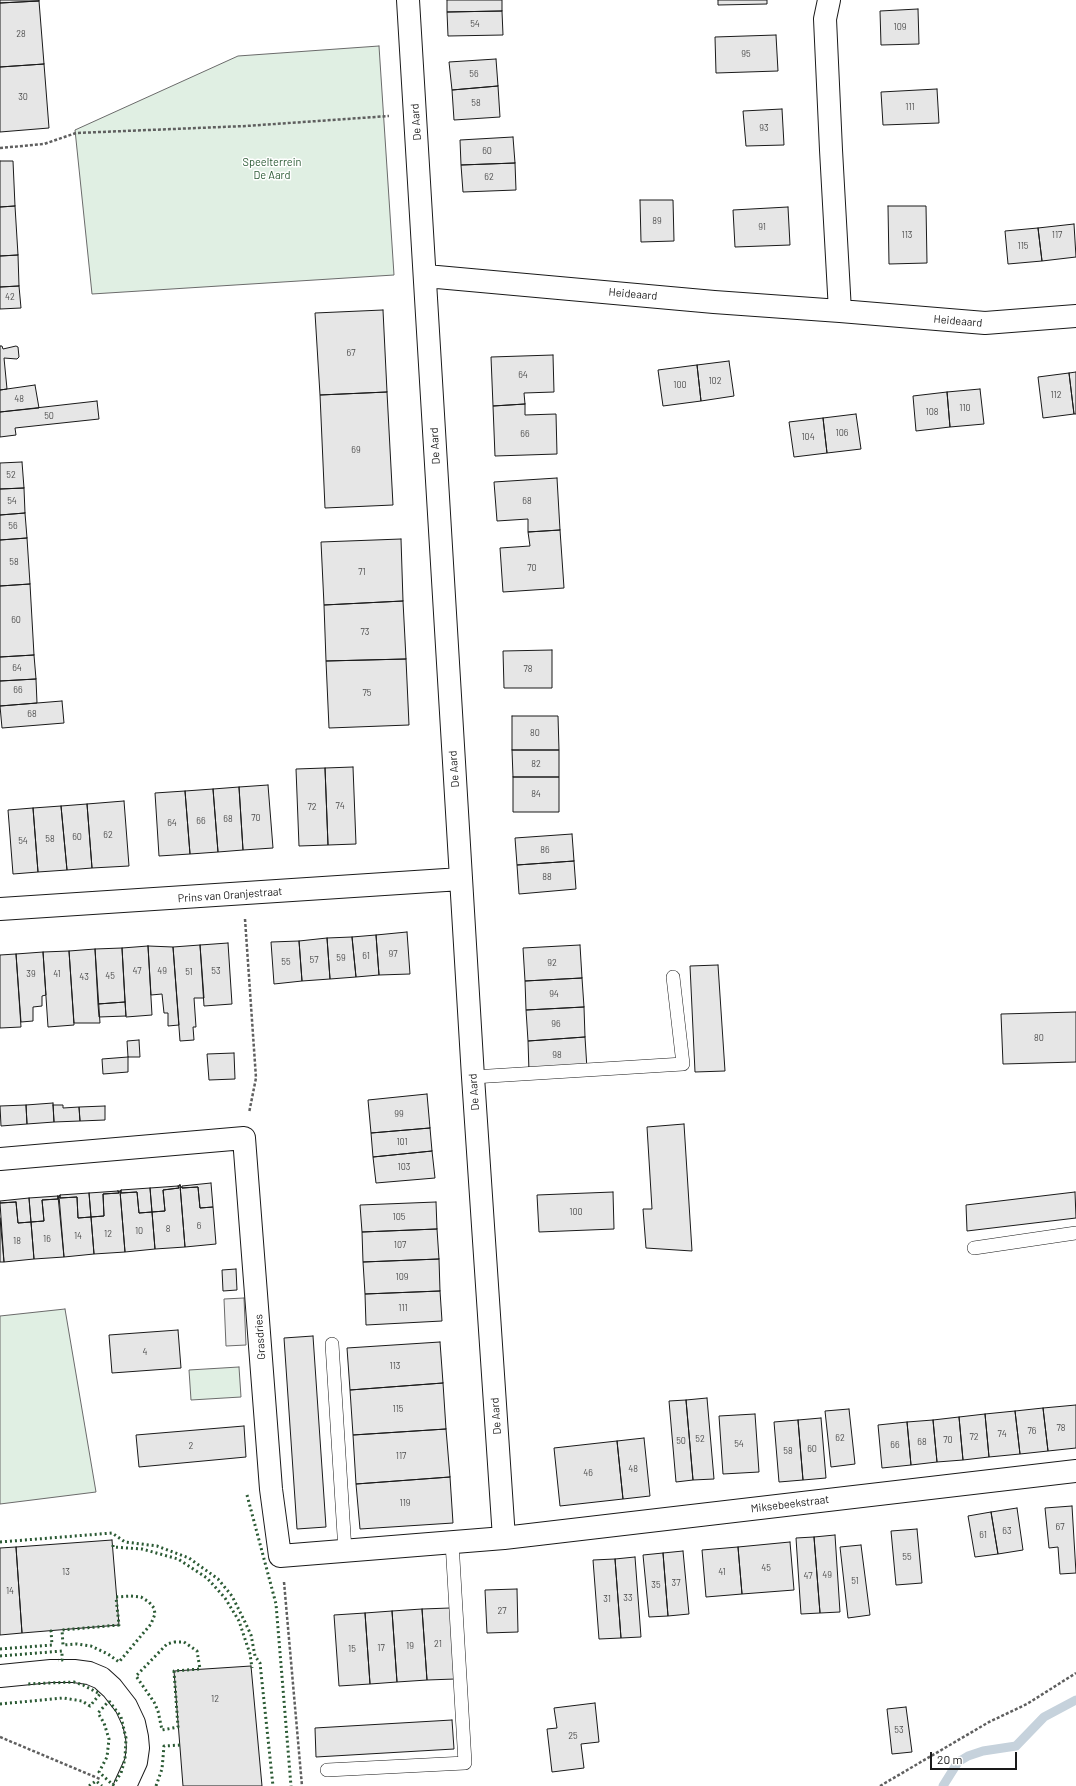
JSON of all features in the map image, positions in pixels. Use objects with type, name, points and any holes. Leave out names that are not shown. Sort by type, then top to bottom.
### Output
[{"type":"street","name":"De Aard","points":[[408,0],[426,276],[473,1077],[504,1538]]},
{"type":"street","points":[[825,6],[840,311]]},
{"type":"street","name":"Heideaard","points":[[426,276],[714,302],[985,323],[1076,316]]},
{"type":"street","name":"Prins van Oranjestraat","points":[[0,909],[461,879]]},
{"type":"street","points":[[0,1159],[244,1138]]},
{"type":"street","name":"Grasdries","points":[[244,1138],[271,1489],[280,1556]]},
{"type":"street","name":"Miksebeekstraat","points":[[504,1538],[1076,1471]]},
{"type":"street","points":[[280,1556],[504,1538]]},
{"type":"street","points":[[0,1676],[51,1671],[74,1671],[89,1673],[101,1678],[112,1688],[126,1706],[134,1723],[138,1748],[136,1762],[125,1786]]},
{"type":"lane","points":[[473,1077],[683,1064],[673,977]]},
{"type":"lane","points":[[974,1248],[1076,1234]]},
{"type":"lane","points":[[332,1344],[345,1551]]},
{"type":"lane","points":[[327,1770],[465,1763],[452,1542]]},
{"type":"path","points":[[0,148],[44,144],[76,133],[246,126],[416,114]]},
{"type":"path","points":[[244,894],[256,1078],[244,1138]]},
{"type":"path","points":[[280,1556],[302,1786]]},
{"type":"path","points":[[880,1786],[988,1722],[1026,1704],[1076,1673]]},
{"type":"path","points":[[0,1737],[98,1778],[103,1782]]},
{"type":"green space","name":"Speelterrein De Aard","points":[[379,46],[394,275],[92,294],[75,130],[238,56]]},
{"type":"green space","points":[[65,1309],[96,1492],[0,1504],[0,1316]]},
{"type":"green space","points":[[239,1367],[241,1397],[191,1400],[189,1370]]},
{"type":"shaded area","points":[[244,1298],[246,1345],[226,1346],[224,1299]]},
{"type":"building","points":[[0,0],[39,0],[39,1],[0,3]]},
{"type":"building","points":[[447,0],[502,0],[502,11],[447,12]]},
{"type":"building","points":[[718,0],[767,0],[767,4],[718,5]]},
{"type":"building","points":[[39,1],[44,64],[0,67],[0,3]]},
{"type":"building","points":[[918,9],[919,44],[881,45],[880,11]]},
{"type":"building","points":[[502,11],[503,35],[448,36],[447,12]]},
{"type":"building","points":[[776,35],[778,71],[716,73],[715,37]]},
{"type":"building","points":[[496,59],[498,86],[452,90],[449,62]]},
{"type":"building","points":[[44,64],[49,128],[0,132],[0,67]]},
{"type":"building","points":[[498,86],[500,117],[454,120],[452,90]]},
{"type":"building","points":[[937,89],[939,123],[883,125],[881,92]]},
{"type":"building","points":[[782,109],[784,145],[746,146],[743,111]]},
{"type":"building","points":[[513,137],[515,163],[461,165],[460,140]]},
{"type":"building","points":[[0,161],[13,161],[15,206],[0,207]]},
{"type":"building","points":[[515,163],[516,190],[463,192],[461,165]]},
{"type":"building","points":[[640,200],[673,200],[674,241],[641,242]]},
{"type":"building","points":[[15,206],[18,255],[0,256],[0,207]]},
{"type":"building","points":[[888,206],[926,206],[927,263],[889,264]]},
{"type":"building","points":[[788,207],[790,245],[735,247],[733,210]]},
{"type":"building","points":[[1074,224],[1076,257],[1042,261],[1038,228]]},
{"type":"building","points":[[1038,228],[1042,261],[1008,264],[1005,231]]},
{"type":"building","points":[[18,255],[19,286],[0,287],[0,256]]},
{"type":"building","points":[[19,286],[21,308],[0,309],[0,287]]},
{"type":"building","points":[[383,310],[387,392],[320,395],[315,313]]},
{"type":"building","points":[[0,346],[2,346],[3,349],[16,346],[18,347],[19,357],[17,359],[4,358],[7,389],[0,390]]},
{"type":"building","points":[[553,355],[554,392],[524,393],[525,404],[493,406],[491,357]]},
{"type":"building","points":[[729,361],[734,396],[701,401],[697,365]]},
{"type":"building","points":[[697,365],[701,401],[663,406],[658,370]]},
{"type":"building","points":[[1076,372],[1076,414],[1074,414],[1069,373]]},
{"type":"building","points":[[1069,373],[1074,414],[1043,418],[1038,377]]},
{"type":"building","points":[[35,385],[39,408],[0,412],[0,390]]},
{"type":"building","points":[[980,389],[984,424],[950,427],[947,392]]},
{"type":"building","points":[[387,392],[393,505],[325,508],[320,395]]},
{"type":"building","points":[[947,392],[950,427],[916,431],[913,396]]},
{"type":"building","points":[[97,401],[99,419],[15,428],[16,435],[0,437],[0,412]]},
{"type":"building","points":[[525,404],[525,415],[556,414],[557,454],[495,456],[493,406]]},
{"type":"building","points":[[856,414],[861,449],[827,453],[823,418]]},
{"type":"building","points":[[823,418],[827,453],[794,457],[789,422]]},
{"type":"building","points":[[22,462],[24,488],[0,489],[0,463]]},
{"type":"building","points":[[557,478],[560,530],[528,532],[528,519],[497,521],[494,482]]},
{"type":"building","points":[[24,488],[25,513],[0,515],[0,489]]},
{"type":"building","points":[[25,513],[27,538],[0,540],[0,515]]},
{"type":"building","points":[[560,530],[564,588],[503,592],[500,548],[530,546],[528,532]]},
{"type":"building","points":[[27,538],[30,584],[0,586],[0,540]]},
{"type":"building","points":[[401,539],[403,601],[324,605],[321,542]]},
{"type":"building","points":[[30,584],[34,655],[0,657],[0,586]]},
{"type":"building","points":[[403,601],[406,659],[326,661],[324,605]]},
{"type":"building","points":[[552,650],[552,688],[504,688],[503,651]]},
{"type":"building","points":[[34,655],[36,679],[0,681],[0,657]]},
{"type":"building","points":[[406,659],[409,725],[329,728],[326,661]]},
{"type":"building","points":[[36,679],[37,703],[0,706],[0,681]]},
{"type":"building","points":[[62,701],[64,723],[2,728],[0,706]]},
{"type":"building","points":[[512,716],[558,716],[559,750],[512,750]]},
{"type":"building","points":[[512,750],[559,750],[559,777],[513,777]]},
{"type":"building","points":[[353,767],[356,844],[328,845],[325,768]]},
{"type":"building","points":[[325,768],[328,845],[299,846],[296,769]]},
{"type":"building","points":[[513,777],[559,777],[559,812],[513,812]]},
{"type":"building","points":[[268,785],[273,848],[243,850],[239,787]]},
{"type":"building","points":[[239,787],[243,850],[218,852],[213,789]]},
{"type":"building","points":[[213,789],[218,852],[190,854],[185,791]]},
{"type":"building","points":[[185,791],[190,854],[159,856],[155,793]]},
{"type":"building","points":[[124,801],[129,866],[92,868],[87,804]]},
{"type":"building","points":[[87,804],[92,868],[67,870],[61,806]]},
{"type":"building","points":[[61,806],[67,870],[38,872],[33,808]]},
{"type":"building","points":[[33,808],[38,872],[13,874],[8,810]]},
{"type":"building","points":[[572,834],[574,861],[517,865],[515,838]]},
{"type":"building","points":[[574,861],[576,889],[519,894],[517,865]]},
{"type":"building","points":[[407,932],[410,974],[379,975],[376,935]]},
{"type":"building","points":[[376,935],[379,975],[356,977],[352,937]]},
{"type":"building","points":[[352,937],[356,977],[330,979],[327,938]]},
{"type":"building","points":[[327,938],[330,979],[302,981],[299,941]]},
{"type":"building","points":[[299,941],[302,981],[274,984],[271,942]]},
{"type":"building","points":[[228,943],[232,1004],[204,1006],[200,945]]},
{"type":"building","points":[[200,945],[204,998],[194,998],[196,1027],[193,1027],[194,1040],[180,1041],[173,947]]},
{"type":"building","points":[[580,945],[582,978],[525,981],[523,948]]},
{"type":"building","points":[[148,946],[152,1015],[126,1017],[122,948]]},
{"type":"building","points":[[148,946],[173,947],[179,1025],[168,1026],[168,1013],[164,1013],[162,994],[151,995]]},
{"type":"building","points":[[122,948],[125,1002],[98,1004],[95,949]]},
{"type":"building","points":[[95,949],[100,1023],[74,1023],[69,951]]},
{"type":"building","points":[[69,951],[74,1025],[48,1027],[43,952]]},
{"type":"building","points":[[43,952],[46,995],[42,996],[42,1006],[33,1007],[33,1021],[21,1022],[16,954]]},
{"type":"building","points":[[16,954],[21,1027],[0,1028],[0,955]]},
{"type":"building","points":[[718,965],[725,1071],[695,1072],[690,966]]},
{"type":"building","points":[[582,978],[584,1007],[526,1010],[525,981]]},
{"type":"building","points":[[125,1002],[126,1016],[99,1017],[98,1004]]},
{"type":"building","points":[[584,1007],[585,1037],[528,1041],[526,1010]]},
{"type":"building","points":[[1076,1012],[1076,1062],[1003,1064],[1001,1014]]},
{"type":"building","points":[[585,1037],[587,1069],[529,1072],[528,1041]]},
{"type":"building","points":[[139,1040],[140,1057],[128,1057],[127,1041]]},
{"type":"building","points":[[234,1053],[235,1079],[209,1080],[207,1054]]},
{"type":"building","points":[[128,1057],[128,1072],[103,1074],[102,1059]]},
{"type":"building","points":[[427,1094],[430,1128],[371,1133],[368,1100]]},
{"type":"building","points":[[53,1103],[54,1122],[27,1124],[26,1105]]},
{"type":"building","points":[[26,1105],[27,1124],[1,1126],[0,1106]]},
{"type":"building","points":[[53,1105],[63,1105],[63,1108],[79,1107],[80,1121],[54,1122]]},
{"type":"building","points":[[105,1106],[105,1120],[80,1121],[79,1107]]},
{"type":"building","points":[[684,1124],[692,1251],[646,1248],[643,1209],[652,1209],[647,1127]]},
{"type":"building","points":[[430,1128],[432,1151],[373,1157],[371,1133]]},
{"type":"building","points":[[432,1151],[435,1178],[376,1183],[373,1157]]},
{"type":"building","points":[[211,1183],[213,1207],[200,1208],[198,1187],[182,1188],[182,1186]]},
{"type":"building","points":[[180,1185],[185,1247],[155,1249],[152,1212],[165,1211],[163,1190],[179,1188],[178,1186]]},
{"type":"building","points":[[180,1185],[182,1188],[198,1187],[200,1208],[213,1207],[216,1244],[185,1247]]},
{"type":"building","points":[[178,1186],[179,1188],[163,1190],[165,1211],[152,1212],[150,1188]]},
{"type":"building","points":[[150,1188],[152,1212],[139,1213],[137,1192],[121,1193],[121,1190]]},
{"type":"building","points":[[121,1190],[121,1193],[137,1192],[139,1213],[152,1212],[155,1249],[125,1252],[120,1191]]},
{"type":"building","points":[[118,1191],[119,1193],[103,1194],[104,1216],[91,1217],[89,1193]]},
{"type":"building","points":[[118,1191],[120,1191],[125,1252],[94,1254],[91,1217],[104,1216],[103,1194],[119,1193]]},
{"type":"building","points":[[613,1192],[614,1229],[539,1232],[537,1195]]},
{"type":"building","points":[[1075,1192],[1076,1218],[967,1231],[966,1205]]},
{"type":"building","points":[[89,1193],[91,1217],[78,1218],[77,1197],[60,1198],[60,1195]]},
{"type":"building","points":[[60,1195],[60,1198],[77,1197],[78,1218],[91,1217],[94,1254],[64,1257],[59,1196]]},
{"type":"building","points":[[58,1196],[58,1199],[42,1200],[44,1221],[31,1222],[29,1198]]},
{"type":"building","points":[[58,1196],[64,1257],[34,1259],[31,1222],[44,1221],[42,1200],[58,1199]]},
{"type":"building","points":[[29,1198],[31,1222],[18,1223],[16,1202],[0,1203],[0,1201]]},
{"type":"building","points":[[16,1202],[18,1223],[31,1222],[34,1259],[4,1262],[0,1203]]},
{"type":"building","points":[[436,1202],[437,1229],[362,1232],[360,1205]]},
{"type":"building","points":[[0,1218],[4,1262],[0,1262]]},
{"type":"building","points":[[437,1229],[439,1259],[363,1262],[362,1232]]},
{"type":"building","points":[[439,1259],[440,1291],[365,1294],[363,1262]]},
{"type":"building","points":[[236,1269],[237,1290],[223,1291],[222,1270]]},
{"type":"building","points":[[440,1291],[442,1321],[366,1325],[365,1294]]},
{"type":"building","points":[[178,1330],[181,1368],[112,1373],[109,1335]]},
{"type":"building","points":[[313,1336],[326,1527],[297,1529],[284,1338]]},
{"type":"building","points":[[440,1342],[443,1383],[350,1390],[347,1348]]},
{"type":"building","points":[[443,1383],[446,1429],[353,1435],[350,1390]]},
{"type":"building","points":[[707,1398],[714,1479],[693,1480],[686,1400]]},
{"type":"building","points":[[686,1400],[693,1480],[676,1482],[669,1401]]},
{"type":"building","points":[[1076,1405],[1076,1448],[1048,1451],[1043,1408]]},
{"type":"building","points":[[1043,1408],[1048,1451],[1020,1454],[1015,1411]]},
{"type":"building","points":[[849,1409],[855,1464],[831,1467],[825,1411]]},
{"type":"building","points":[[1015,1411],[1020,1454],[989,1457],[985,1414]]},
{"type":"building","points":[[755,1414],[759,1472],[723,1474],[719,1416]]},
{"type":"building","points":[[985,1414],[989,1457],[963,1460],[959,1417]]},
{"type":"building","points":[[959,1417],[963,1460],[937,1462],[933,1420]]},
{"type":"building","points":[[821,1418],[826,1478],[803,1480],[798,1420]]},
{"type":"building","points":[[798,1420],[803,1480],[779,1482],[774,1422]]},
{"type":"building","points":[[933,1420],[937,1462],[911,1465],[907,1422]]},
{"type":"building","points":[[907,1422],[911,1465],[882,1468],[878,1425]]},
{"type":"building","points":[[244,1426],[246,1457],[139,1467],[136,1435]]},
{"type":"building","points":[[446,1429],[450,1477],[356,1484],[353,1435]]},
{"type":"building","points":[[644,1438],[650,1496],[623,1499],[617,1441]]},
{"type":"building","points":[[617,1441],[623,1499],[560,1506],[554,1448]]},
{"type":"building","points":[[450,1477],[453,1523],[360,1529],[356,1484]]},
{"type":"building","points":[[1072,1506],[1076,1573],[1060,1574],[1058,1547],[1049,1548],[1045,1508]]},
{"type":"building","points":[[1017,1508],[1023,1550],[998,1554],[991,1512]]},
{"type":"building","points":[[991,1512],[998,1554],[975,1557],[968,1516]]},
{"type":"building","points":[[917,1529],[922,1583],[896,1585],[891,1531]]},
{"type":"building","points":[[835,1535],[840,1612],[820,1613],[814,1537]]},
{"type":"building","points":[[814,1537],[820,1613],[801,1614],[796,1538]]},
{"type":"building","points":[[112,1540],[119,1625],[22,1633],[16,1547]]},
{"type":"building","points":[[790,1542],[794,1590],[742,1594],[738,1547]]},
{"type":"building","points":[[861,1545],[870,1615],[848,1618],[840,1547]]},
{"type":"building","points":[[16,1547],[22,1633],[0,1635],[0,1548]]},
{"type":"building","points":[[738,1547],[742,1594],[706,1597],[702,1550]]},
{"type":"building","points":[[683,1551],[689,1614],[668,1616],[663,1553]]},
{"type":"building","points":[[663,1553],[668,1616],[649,1617],[643,1555]]},
{"type":"building","points":[[635,1557],[641,1637],[621,1638],[615,1559]]},
{"type":"building","points":[[615,1559],[621,1638],[599,1639],[593,1560]]},
{"type":"building","points":[[517,1589],[518,1632],[487,1633],[485,1590]]},
{"type":"building","points":[[450,1608],[455,1679],[427,1680],[422,1609]]},
{"type":"building","points":[[422,1609],[427,1680],[397,1682],[392,1611]]},
{"type":"building","points":[[392,1611],[397,1682],[370,1684],[365,1613]]},
{"type":"building","points":[[365,1613],[370,1684],[339,1686],[334,1615]]},
{"type":"building","points":[[251,1666],[262,1786],[183,1786],[174,1671]]},
{"type":"building","points":[[595,1703],[599,1742],[581,1744],[584,1768],[552,1772],[547,1729],[557,1728],[554,1708]]},
{"type":"building","points":[[906,1707],[912,1752],[892,1754],[887,1709]]},
{"type":"building","points":[[452,1720],[454,1749],[316,1757],[315,1728]]},
{"type":"waterway","points":[[943,1786],[958,1762],[968,1756],[983,1751],[1016,1746],[1044,1717],[1076,1700]]},
{"type":"hedge","points":[[247,1495],[276,1604],[291,1786]]},
{"type":"hedge","points":[[0,1542],[112,1533],[125,1542],[157,1546],[189,1558],[218,1579],[232,1596],[251,1635],[255,1656],[260,1663],[273,1786]]},
{"type":"hedge","points":[[113,1545],[113,1547],[142,1549],[178,1559],[207,1578],[225,1598],[239,1621],[250,1654],[252,1668]]},
{"type":"hedge","points":[[131,1596],[141,1597],[149,1602],[154,1608],[155,1614],[151,1624],[119,1662],[108,1654],[91,1646],[77,1644],[63,1645],[62,1630],[119,1625],[116,1597],[131,1596]]},
{"type":"hedge","points":[[0,1649],[52,1645],[51,1631],[49,1631]]},
{"type":"hedge","points":[[174,1642],[184,1642],[197,1651],[200,1669],[174,1671],[178,1727],[162,1730],[158,1711],[154,1702],[136,1676],[167,1644],[174,1642]]},
{"type":"hedge","points":[[0,1656],[62,1651],[62,1660],[58,1660]]},
{"type":"hedge","points":[[0,1704],[63,1698],[82,1701],[90,1706],[100,1694],[74,1682],[26,1684]]},
{"type":"hedge","points":[[109,1701],[121,1717],[126,1738],[125,1759],[121,1773],[113,1785],[99,1772],[107,1757],[109,1739],[104,1723],[98,1713],[109,1701]]},
{"type":"hedge","points":[[156,1786],[162,1769],[164,1746],[180,1746]]},
{"type":"hedge","points":[[89,1786],[96,1781],[102,1786]]}]
